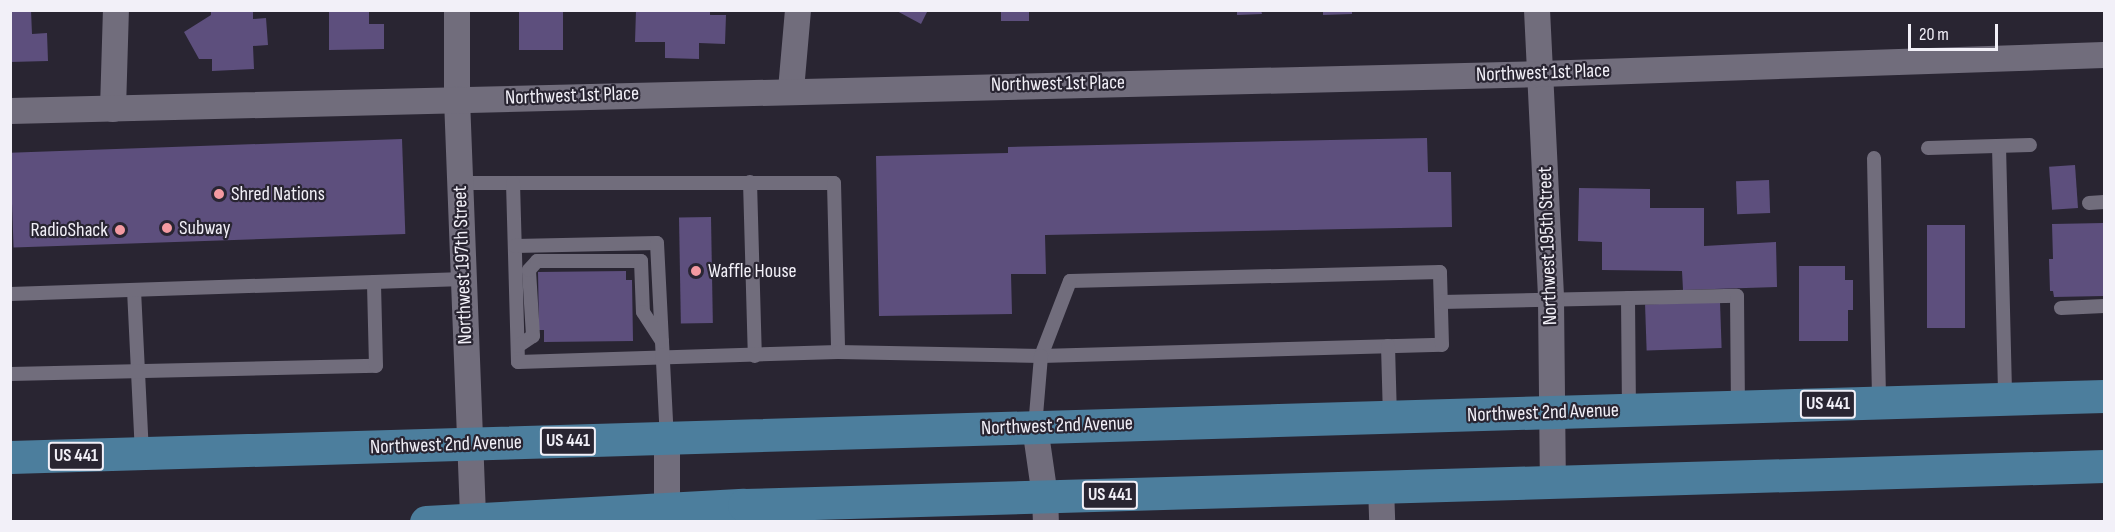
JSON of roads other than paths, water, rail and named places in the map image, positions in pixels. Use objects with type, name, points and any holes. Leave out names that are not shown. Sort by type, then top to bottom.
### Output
[{"type":"main road","name":"Northwest 2nd Avenue","points":[[10,458],[2104,396]]},
{"type":"main road","name":"US 441","points":[[426,522],[473,519],[1046,509],[1381,487],[2104,466]]},
{"type":"street","points":[[113,110],[116,10]]},
{"type":"street","name":"Northwest 197th Street","points":[[457,10],[457,99],[473,519]]},
{"type":"street","points":[[791,90],[798,10]]},
{"type":"street","name":"Northwest 195th Street","points":[[1537,10],[1551,300],[1553,481]]},
{"type":"street","name":"Northwest 1st Place","points":[[10,111],[791,90],[1541,74],[2104,55]]},
{"type":"street","points":[[1035,427],[1046,509]]},
{"type":"street","points":[[667,438],[667,515]]},
{"type":"street","points":[[1381,487],[1382,522]]},
{"type":"lane","points":[[1928,148],[2030,145]]},
{"type":"lane","points":[[1999,146],[2005,399]]},
{"type":"lane","points":[[1874,158],[1879,403]]},
{"type":"lane","points":[[750,182],[755,356]]},
{"type":"lane","points":[[460,183],[834,183],[838,352]]},
{"type":"lane","points":[[513,183],[518,362],[838,352],[1041,356],[1442,345],[1440,272],[1070,281],[1041,356],[1035,427]]},
{"type":"lane","points":[[2089,203],[2104,202]]},
{"type":"lane","points":[[515,246],[657,243],[667,438]]},
{"type":"lane","points":[[518,346],[533,336],[529,270],[537,261],[641,261],[643,312],[663,343]]},
{"type":"lane","points":[[10,294],[464,279]]},
{"type":"lane","points":[[10,374],[376,366],[374,282]]},
{"type":"lane","points":[[134,290],[136,371],[142,454]]},
{"type":"lane","points":[[1442,302],[1737,296],[1738,407]]},
{"type":"lane","points":[[1628,298],[1629,410]]},
{"type":"lane","points":[[2061,308],[2104,306]]},
{"type":"lane","points":[[1388,346],[1390,417]]},
{"type":"place","name":"Shred Nations","points":[[219,194]]},
{"type":"place","name":"Subway","points":[[167,228]]},
{"type":"place","name":"RadioShack","points":[[120,230]]},
{"type":"place","name":"Waffle House","points":[[696,271]]}]
